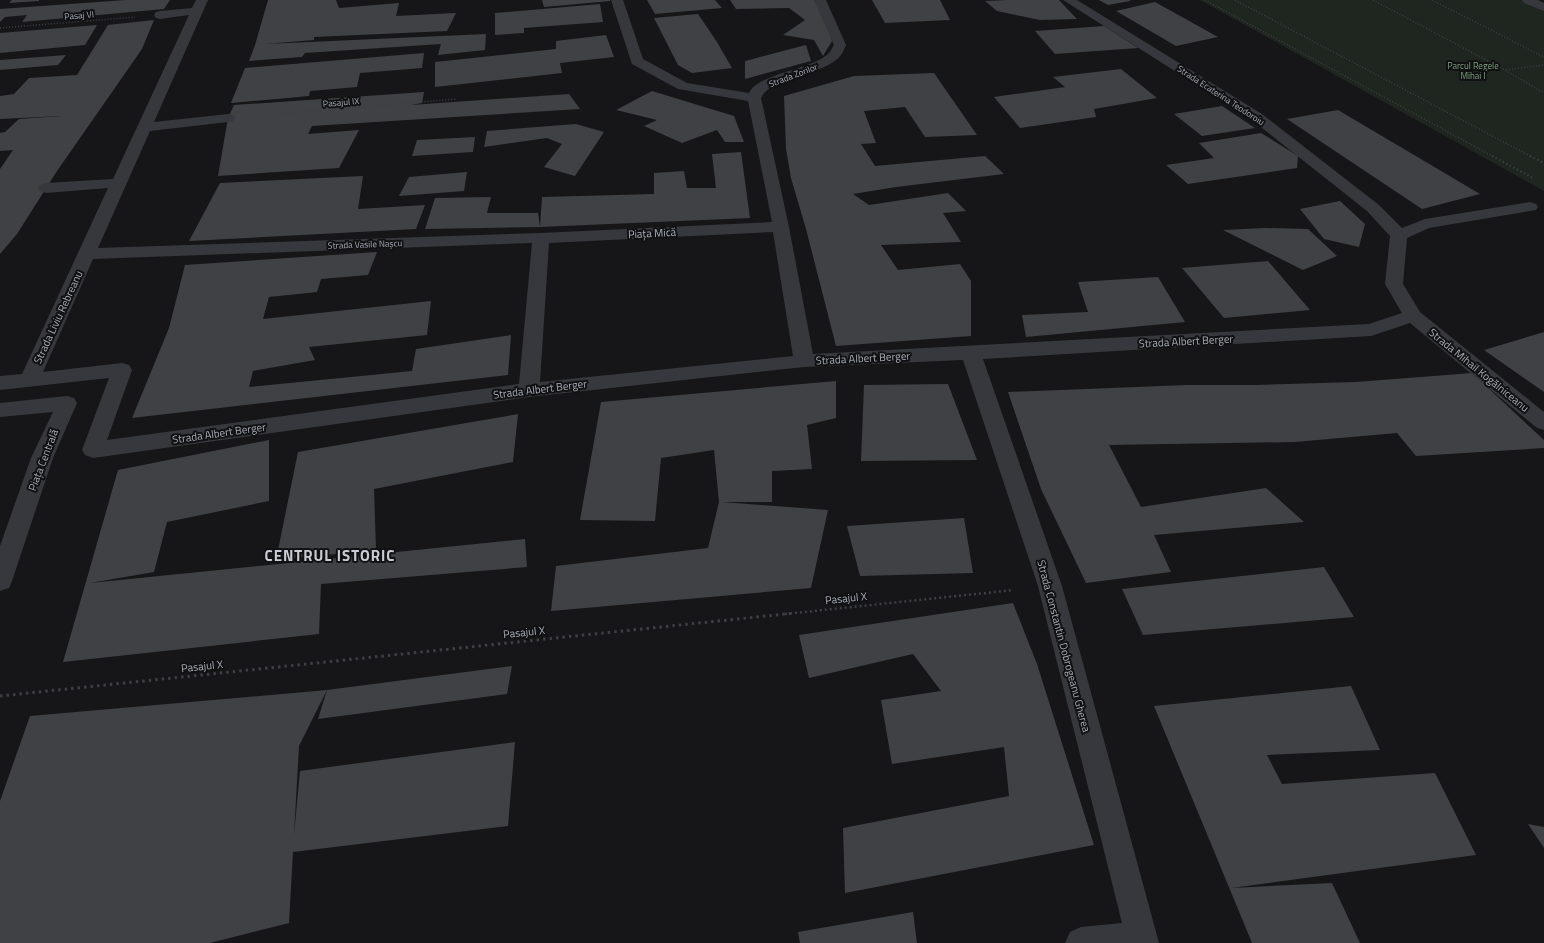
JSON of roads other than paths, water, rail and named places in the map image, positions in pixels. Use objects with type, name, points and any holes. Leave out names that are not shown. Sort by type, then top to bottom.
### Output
[{"type":"street","points":[[617,0],[637,61],[683,86],[754,98],[781,227],[804,361]]},
{"type":"street","name":"Strada Zorilor","points":[[754,98],[758,89],[771,82],[818,66],[832,57],[840,45],[820,0]]},
{"type":"street","name":"Strada Ecaterina Teodoroiu","points":[[1069,0],[1257,117],[1373,208],[1399,235]]},
{"type":"street","points":[[1528,0],[1544,7]]},
{"type":"street","name":"Strada Liviu Rebreanu","points":[[160,15],[199,6]]},
{"type":"street","name":"Strada Liviu Rebreanu","points":[[29,380],[146,126],[199,6]]},
{"type":"street","points":[[146,126],[228,118]]},
{"type":"street","points":[[46,188],[119,183]]},
{"type":"street","points":[[1413,316],[1394,284],[1399,235],[1425,224],[1530,207]]},
{"type":"street","name":"Piața Mică","points":[[541,238],[649,235],[781,227]]},
{"type":"street","points":[[529,390],[541,238]]},
{"type":"street","name":"Strada Vasile Nașcu","points":[[87,254],[541,238]]},
{"type":"street","name":"Strada Albert Berger","points":[[93,450],[529,390],[804,361],[1371,330],[1413,316]]},
{"type":"street","name":"Strada Mihail Kogălniceanu","points":[[1413,316],[1544,423]]},
{"type":"street","name":"Strada Constantin Dobrogeanu Gherea","points":[[971,353],[1050,586],[1142,940]]},
{"type":"street","name":"Strada Liviu Rebreanu","points":[[0,383],[122,370],[93,450]]},
{"type":"street","name":"Piața Centrală","points":[[0,410],[67,403],[42,458],[0,581]]},
{"type":"street","points":[[1081,943],[1142,940]]},
{"type":"district","name":"CENTRUL ISTORIC","points":[[330,555]]},
{"type":"park label","name":"Parcul Regele Mihai I","points":[[1473,70]]}]
